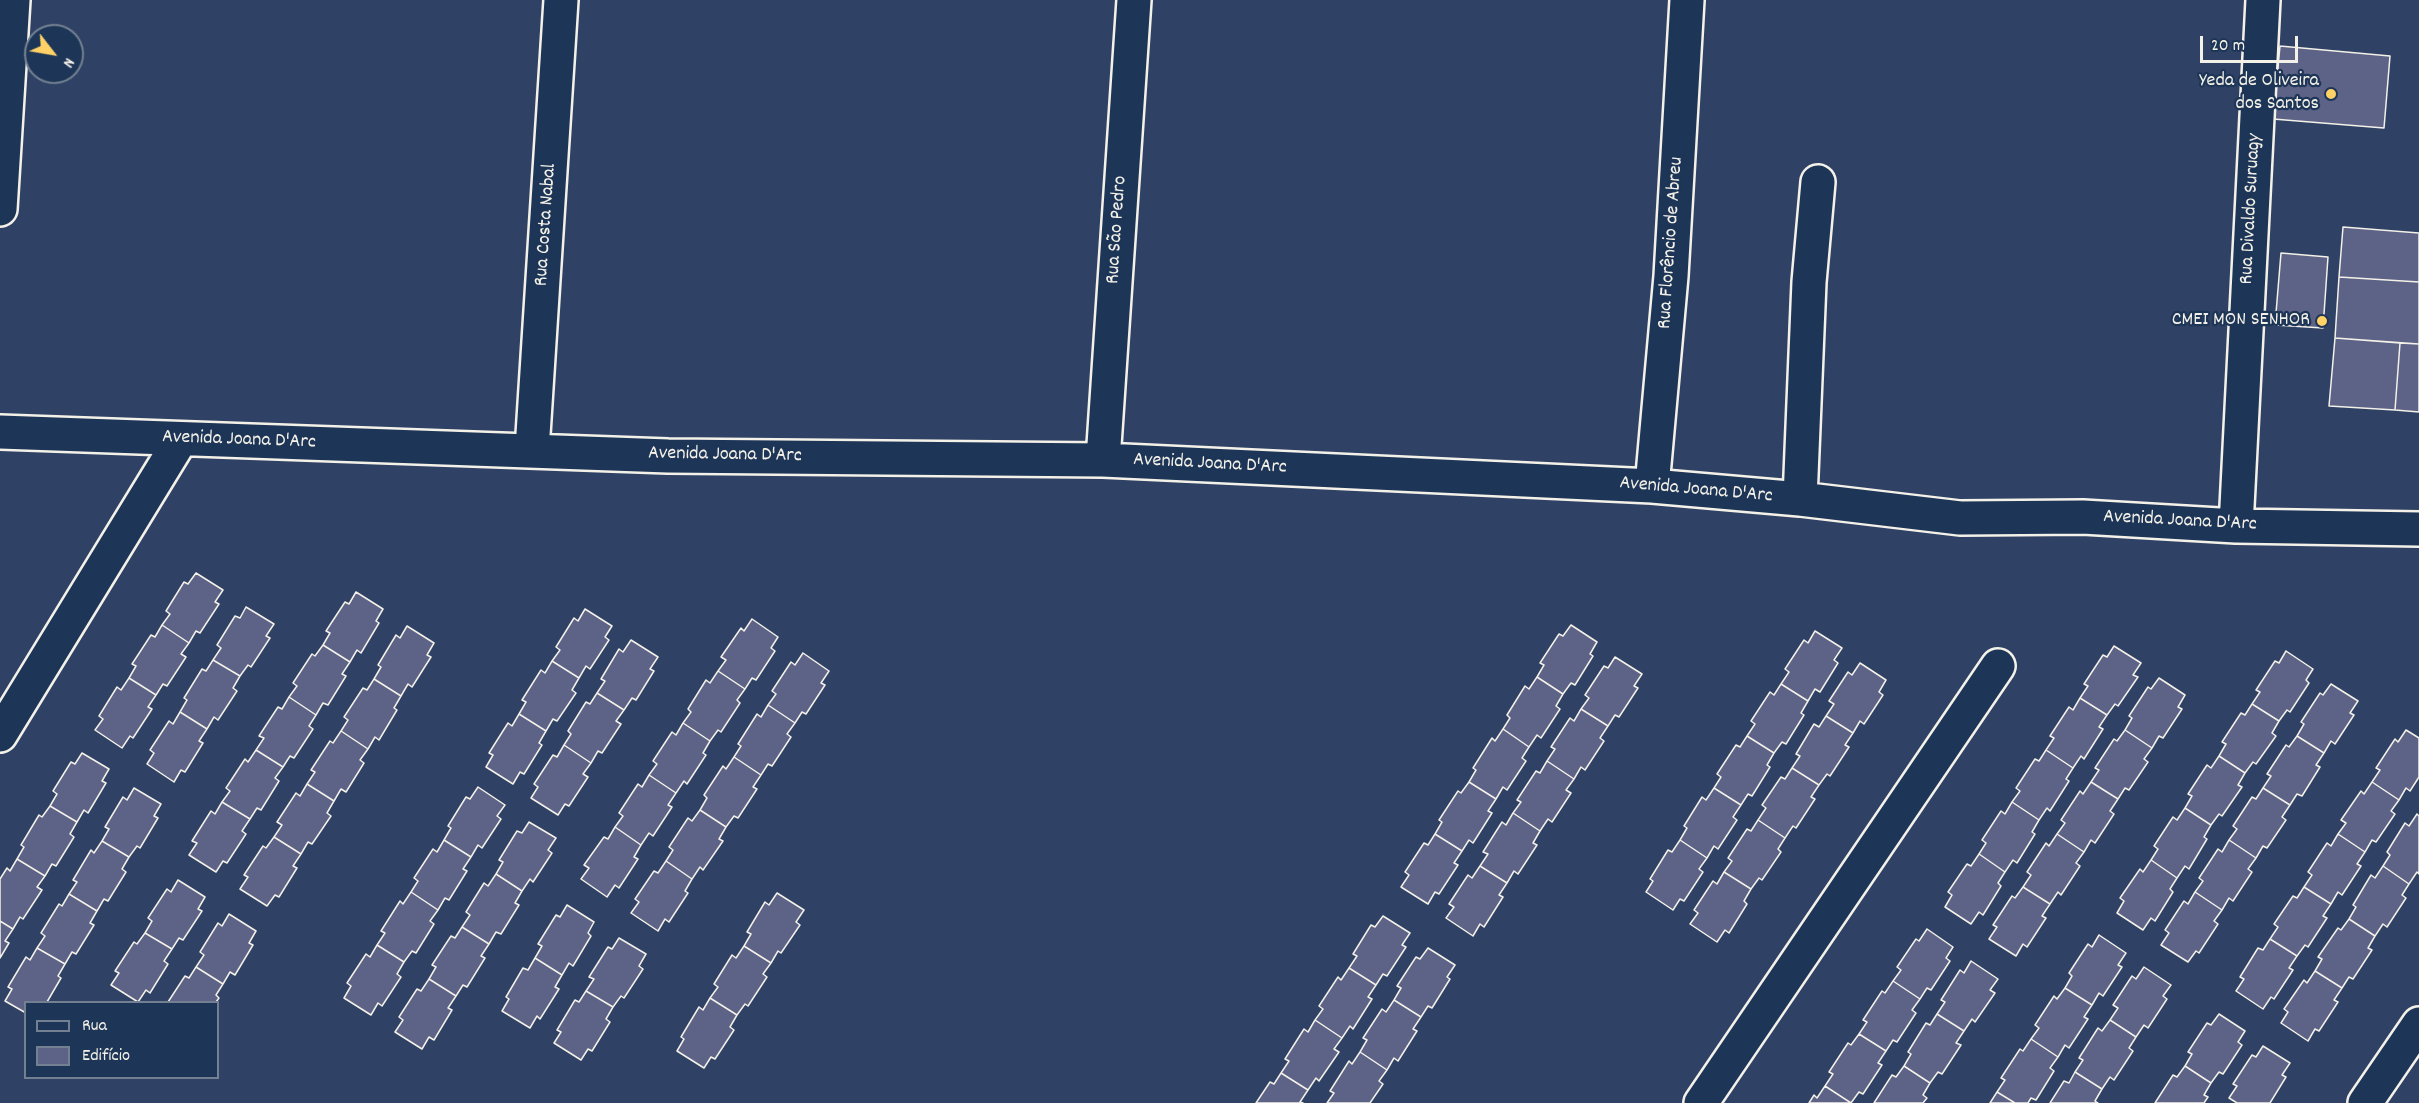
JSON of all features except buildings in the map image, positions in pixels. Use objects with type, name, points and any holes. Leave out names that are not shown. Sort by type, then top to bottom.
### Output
[{"type":"street","points":[[0,209],[13,0]]},
{"type":"street","name":"Rua Costa Nabal","points":[[532,450],[561,0]]},
{"type":"street","name":"Rua São Pedro","points":[[1103,460],[1134,0]]},
{"type":"street","name":"Rua Florêncio de Abreu","points":[[1652,486],[1671,276],[1687,0]]},
{"type":"street","name":"Rua Divaldo Suruagy","points":[[2236,526],[2263,0]]},
{"type":"street","points":[[1800,499],[1809,282],[1818,182]]},
{"type":"street","name":"Avenida Joana D'Arc","points":[[0,432],[668,456],[1103,460],[1652,486],[1800,499],[1960,519],[2083,517],[2236,526],[2419,529]]},
{"type":"street","points":[[0,735],[182,439]]},
{"type":"street","points":[[1701,1103],[1998,666]]},
{"type":"street","points":[[2365,1103],[2419,1024]]},
{"type":"place","name":"Yeda de Oliveira dos Santos","points":[[2331,94]]},
{"type":"place","name":"CMEI MON SENHOR","points":[[2322,321]]}]
